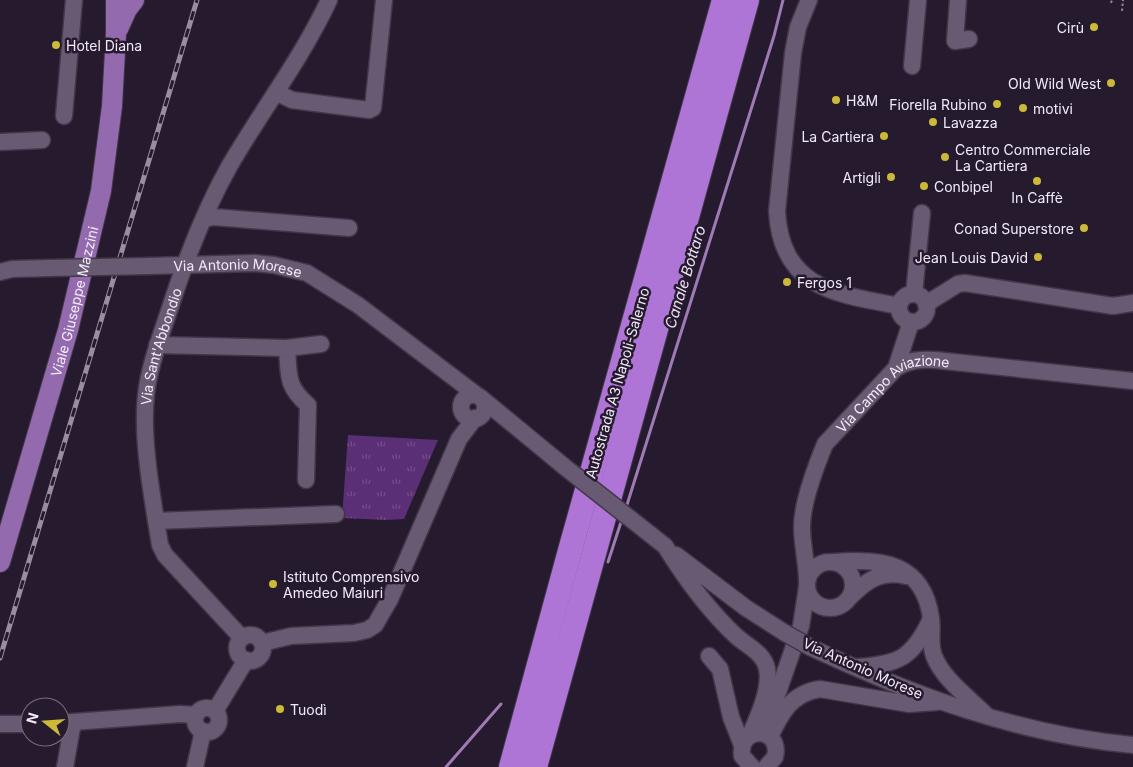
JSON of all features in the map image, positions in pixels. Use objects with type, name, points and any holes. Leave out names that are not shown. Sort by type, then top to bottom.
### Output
[{"type":"highway","name":"Autostrada A3 Napoli-Salerno","points":[[512,767],[571,547],[724,0]]},
{"type":"highway","name":"Autostrada A3 Napoli-Salerno","points":[[535,767],[746,0]]},
{"type":"main road","name":"Viale Giuseppe Mazzini","points":[[0,562],[68,330],[95,217],[109,140],[116,33],[116,0]]},
{"type":"main road","name":"Viale Giuseppe Mazzini","points":[[116,33],[123,16],[134,0]]},
{"type":"street","points":[[64,116],[74,0]]},
{"type":"street","name":"Via Sant'Abbondio","points":[[242,638],[165,555],[160,545],[146,434],[146,396],[157,345],[184,265],[204,218],[230,165],[317,26],[329,0]]},
{"type":"street","points":[[276,92],[292,100],[369,110],[373,108],[384,0]]},
{"type":"street","points":[[809,0],[798,27],[793,53],[777,211],[783,244],[790,259],[804,275],[819,286],[836,294],[899,306]]},
{"type":"street","points":[[912,66],[918,0]]},
{"type":"street","points":[[958,0],[962,40]]},
{"type":"street","points":[[0,142],[42,140]]},
{"type":"street","points":[[922,213],[917,269],[920,299],[924,317],[911,322],[903,319],[899,306],[903,298],[920,299],[958,284],[966,283],[1113,306],[1133,303]]},
{"type":"street","points":[[204,218],[214,217],[349,228]]},
{"type":"street","name":"Via Antonio Morese","points":[[0,272],[12,269],[254,263],[274,265],[307,273],[358,305],[442,370],[459,380],[510,424],[664,546],[746,608],[810,647],[853,667],[941,702],[1047,733],[1126,744]]},
{"type":"street","points":[[896,368],[911,322]]},
{"type":"street","points":[[157,345],[287,348],[321,344]]},
{"type":"street","points":[[287,348],[290,380],[295,394],[308,405],[306,480]]},
{"type":"street","name":"Via Campo Aviazione","points":[[752,749],[801,626],[807,584],[802,526],[825,444],[896,368],[913,361],[935,360],[1133,382]]},
{"type":"street","name":"Via Antonio Morese","points":[[442,370],[469,414],[510,424]]},
{"type":"street","points":[[262,643],[291,636],[354,633],[367,630],[375,625],[390,599],[469,414],[484,408],[479,397]]},
{"type":"street","points":[[156,521],[336,514]]},
{"type":"street","points":[[804,545],[831,562],[846,568],[850,573],[853,585],[850,597]]},
{"type":"street","points":[[664,546],[682,574],[716,616],[737,637],[761,655],[768,669],[752,749]]},
{"type":"street","points":[[834,608],[816,604],[807,584],[812,570],[831,562],[860,560],[885,562],[902,570],[923,591],[931,619],[932,646],[937,662],[950,680],[986,715]]},
{"type":"street","points":[[801,626],[840,606],[864,583],[877,576],[892,574],[911,578]]},
{"type":"street","points":[[853,667],[883,665],[903,658],[921,639],[931,619]]},
{"type":"street","points":[[253,636],[262,643],[263,651],[258,658],[246,660],[240,656],[237,648],[242,638],[253,636]]},
{"type":"street","points":[[709,656],[720,669],[730,716],[752,749]]},
{"type":"street","points":[[215,711],[246,660]]},
{"type":"street","points":[[752,749],[784,709],[800,694],[810,691],[820,689],[909,704],[941,702]]},
{"type":"street","points":[[70,723],[180,714],[196,715],[204,708],[215,711],[219,718],[217,726],[211,731],[203,731],[196,723],[196,715]]},
{"type":"street","points":[[1,724],[20,724]]},
{"type":"street","points":[[195,767],[203,731]]},
{"type":"street","points":[[752,749],[774,741],[776,752],[767,767]]},
{"type":"street","points":[[65,767],[66,747]]},
{"type":"path","points":[[1122,11],[1123,0]]},
{"type":"green space","points":[[348,435],[438,440],[404,519],[342,518]]},
{"type":"waterway","name":"Canale Bottaro","points":[[626,508],[774,36],[783,0]]},
{"type":"waterway","name":"Canale Bottaro","points":[[608,562],[622,519]]},
{"type":"waterway","name":"Canale Bottaro","points":[[446,767],[501,704]]},
{"type":"railway","points":[[0,658],[197,0]]},
{"type":"place","name":"Cirù","points":[[1094,27]]},
{"type":"place","name":"Hotel Diana","points":[[56,45]]},
{"type":"place","name":"Old Wild West","points":[[1111,83]]},
{"type":"place","name":"H&M","points":[[836,100]]},
{"type":"place","name":"Fiorella Rubino","points":[[997,104]]},
{"type":"place","name":"motivi","points":[[1023,108]]},
{"type":"place","name":"Lavazza","points":[[933,122]]},
{"type":"place","name":"La Cartiera","points":[[884,136]]},
{"type":"place","name":"Centro Commerciale La Cartiera","points":[[945,157]]},
{"type":"place","name":"Artigli","points":[[891,177]]},
{"type":"place","name":"In Caffè","points":[[1037,181]]},
{"type":"place","name":"Conbipel","points":[[924,186]]},
{"type":"place","name":"Conad Superstore","points":[[1084,228]]},
{"type":"place","name":"Jean Louis David","points":[[1038,257]]},
{"type":"place","name":"Fergos 1","points":[[787,282]]},
{"type":"place","name":"Istituto Comprensivo Amedeo Maiuri","points":[[273,584]]},
{"type":"place","name":"Tuodì","points":[[280,709]]}]
